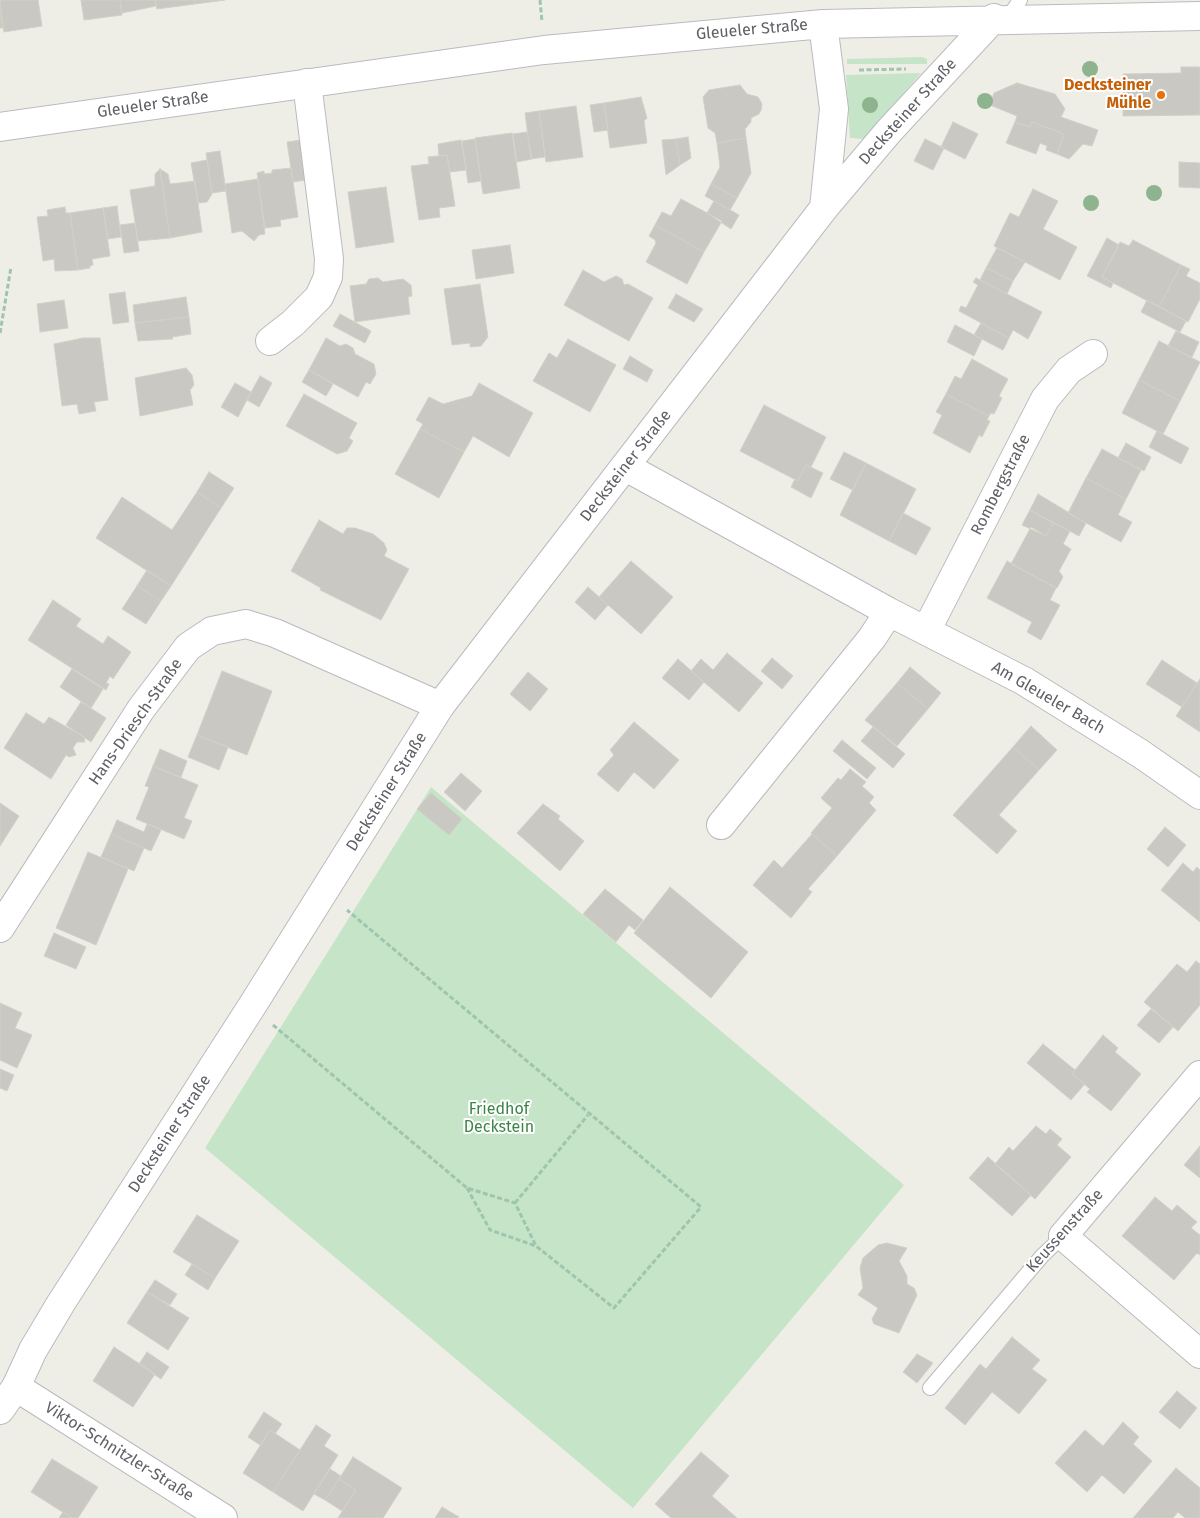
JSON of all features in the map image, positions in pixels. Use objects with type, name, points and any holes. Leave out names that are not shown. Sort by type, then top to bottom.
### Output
[{"type":"street","name":"Gleueler Straße","points":[[0,127],[544,50],[823,24],[1007,12],[1148,8],[1200,16]]},
{"type":"street","name":"Decksteiner Straße","points":[[0,1410],[16,1386],[33,1350],[62,1303],[252,1006],[440,706],[824,208],[889,131],[947,69],[1007,12]]},
{"type":"street","points":[[823,24],[834,109],[824,208]]},
{"type":"street","points":[[270,341],[293,323],[319,297],[328,277],[329,259],[307,83]]},
{"type":"street","name":"Rombergstraße","points":[[926,631],[1045,399],[1069,370],[1094,354]]},
{"type":"street","name":"Am Gleueler Bach","points":[[626,467],[889,612],[1024,681],[1141,754],[1200,795]]},
{"type":"street","points":[[721,825],[872,638],[889,612]]},
{"type":"street","name":"Hans-Driesch-Straße","points":[[0,928],[141,709],[188,647],[212,632],[246,624],[275,633],[440,706]]},
{"type":"street","name":"Keussenstraße","points":[[1064,1236],[1200,1075]]},
{"type":"street","points":[[1064,1236],[1200,1354]]},
{"type":"street","name":"Viktor-Schnitzler-Straße","points":[[16,1386],[223,1518]]},
{"type":"lane","name":"Keussenstraße","points":[[930,1388],[1042,1256],[1064,1236]]},
{"type":"path","points":[[829,70],[947,69]]},
{"type":"path","points":[[0,333],[11,267]]},
{"type":"path","points":[[252,1006],[467,1188],[490,1230],[536,1246],[614,1308],[701,1207],[588,1115],[324,892]]},
{"type":"path","points":[[515,1203],[588,1115]]},
{"type":"path","points":[[467,1188],[515,1203],[536,1246]]},
{"type":"green space","points":[[922,57],[927,59],[927,64],[847,64],[847,59]]},
{"type":"green space","points":[[921,73],[864,139],[850,138],[846,75]]},
{"type":"green space","name":"Friedhof Deckstein","points":[[431,787],[904,1185],[633,1508],[205,1148]]},
{"type":"building","points":[[0,0],[38,0],[42,26],[4,32]]},
{"type":"building","points":[[81,0],[120,0],[122,15],[84,20]]},
{"type":"building","points":[[120,0],[155,0],[156,6],[122,13]]},
{"type":"building","points":[[155,0],[194,0],[195,4],[157,9]]},
{"type":"building","points":[[194,0],[225,0],[195,4]]},
{"type":"building","points":[[0,2],[3,28],[0,28]]},
{"type":"building","name":"Decksteiner Mühle","points":[[1181,67],[1200,67],[1200,115],[1123,116],[1123,74],[1181,73]]},
{"type":"building","points":[[1017,83],[1055,94],[1065,109],[1061,117],[1098,130],[1092,146],[1083,144],[1069,159],[1057,154],[1064,134],[1032,122],[1030,127],[1015,122],[1017,116],[990,105],[994,93]]},
{"type":"building","points":[[740,85],[747,94],[758,97],[762,104],[761,110],[759,114],[751,118],[751,122],[745,129],[746,138],[717,143],[715,133],[708,128],[703,97],[709,90]]},
{"type":"building","points":[[641,97],[647,118],[644,121],[647,143],[610,148],[604,103]]},
{"type":"building","points":[[604,103],[608,130],[594,132],[590,105]]},
{"type":"building","points":[[576,106],[583,157],[546,162],[539,111]]},
{"type":"building","points":[[539,111],[545,157],[531,159],[525,113]]},
{"type":"building","points":[[953,122],[978,134],[965,159],[941,147]]},
{"type":"building","points":[[1015,122],[1030,127],[1032,122],[1064,134],[1057,154],[1046,150],[1047,146],[1040,143],[1036,154],[1006,143]]},
{"type":"building","points":[[527,132],[532,159],[517,162],[513,134]]},
{"type":"building","points":[[512,133],[520,188],[483,194],[475,138]]},
{"type":"building","points":[[688,137],[691,158],[680,165],[676,139]]},
{"type":"building","points":[[746,138],[751,173],[737,198],[711,184],[720,167],[717,143]]},
{"type":"building","points":[[475,139],[481,181],[468,183],[462,141]]},
{"type":"building","points":[[676,139],[680,165],[666,175],[662,140]]},
{"type":"building","points":[[925,139],[944,148],[933,170],[914,161]]},
{"type":"building","points":[[301,140],[306,180],[293,182],[287,142]]},
{"type":"building","points":[[461,140],[466,170],[450,172],[447,155],[439,156],[438,144]]},
{"type":"building","points":[[220,151],[226,191],[212,193],[206,153]]},
{"type":"building","points":[[447,155],[455,206],[439,208],[440,217],[419,220],[411,166],[429,164],[428,157]]},
{"type":"building","points":[[207,160],[212,194],[207,202],[198,203],[191,163]]},
{"type":"building","points":[[1179,162],[1200,163],[1200,188],[1179,187]]},
{"type":"building","points":[[291,168],[298,217],[280,220],[281,226],[265,228],[257,173],[264,171],[264,174],[272,173],[272,170]]},
{"type":"building","points":[[160,169],[170,238],[138,241],[130,190],[155,186],[155,174]]},
{"type":"building","points":[[160,169],[168,174],[170,184],[195,181],[202,232],[170,238]]},
{"type":"building","points":[[258,179],[265,234],[259,235],[254,241],[242,231],[232,233],[225,184]]},
{"type":"building","points":[[711,184],[737,198],[730,210],[705,196]]},
{"type":"building","points":[[386,187],[394,242],[356,248],[348,192]]},
{"type":"building","points":[[1033,189],[1058,201],[1043,229],[1077,247],[1060,280],[994,246],[1010,213],[1019,217]]},
{"type":"building","points":[[681,199],[722,221],[704,252],[655,225],[662,212],[671,216]]},
{"type":"building","points":[[714,201],[739,215],[731,229],[707,213]]},
{"type":"building","points":[[117,206],[121,237],[108,239],[103,208]]},
{"type":"building","points":[[65,207],[66,213],[70,213],[78,270],[55,271],[54,259],[43,261],[37,217],[48,216],[47,210]]},
{"type":"building","points":[[103,208],[110,256],[92,259],[93,265],[90,268],[78,270],[70,213]]},
{"type":"building","points":[[135,223],[139,251],[124,253],[120,225]]},
{"type":"building","points":[[655,225],[704,252],[687,284],[646,262],[656,243],[649,236]]},
{"type":"building","points":[[1107,238],[1119,245],[1102,277],[1113,283],[1111,288],[1087,276]]},
{"type":"building","points":[[1133,240],[1181,265],[1159,307],[1102,277],[1120,242],[1129,246]]},
{"type":"building","points":[[510,245],[514,273],[476,279],[472,250]]},
{"type":"building","points":[[997,248],[1025,262],[1013,281],[986,268]]},
{"type":"building","points":[[1181,265],[1190,269],[1186,276],[1200,283],[1200,299],[1188,322],[1159,307]]},
{"type":"building","points":[[986,268],[1013,281],[1007,294],[980,280]]},
{"type":"building","points":[[583,270],[604,282],[616,276],[622,279],[624,285],[628,284],[653,298],[629,341],[564,305]]},
{"type":"building","points":[[378,278],[383,282],[403,279],[411,285],[412,296],[408,297],[410,314],[355,322],[350,286],[366,284],[369,279]]},
{"type":"building","points":[[976,278],[1042,312],[1028,339],[1013,330],[1009,338],[959,311],[961,306],[966,308],[978,285],[973,282]]},
{"type":"building","points":[[480,284],[488,337],[481,346],[470,347],[470,343],[452,345],[444,289]]},
{"type":"building","points":[[125,292],[129,322],[113,324],[109,294]]},
{"type":"building","points":[[676,294],[703,309],[694,322],[668,308]]},
{"type":"building","points":[[186,297],[189,317],[135,323],[133,305]]},
{"type":"building","points":[[64,300],[68,328],[40,332],[37,304]]},
{"type":"building","points":[[1147,300],[1186,321],[1180,332],[1141,312]]},
{"type":"building","points":[[340,314],[371,331],[365,343],[333,326]]},
{"type":"building","points":[[189,317],[191,334],[172,337],[173,339],[138,341],[135,323]]},
{"type":"building","points":[[981,323],[1009,338],[1003,350],[974,335]]},
{"type":"building","points":[[955,325],[982,339],[974,356],[947,342]]},
{"type":"building","points":[[1176,331],[1199,342],[1192,357],[1168,346]]},
{"type":"building","points":[[83,338],[100,338],[108,400],[94,402],[96,411],[79,414],[77,404],[62,406],[54,344]]},
{"type":"building","points":[[326,338],[340,346],[346,344],[353,348],[355,354],[374,364],[376,374],[370,384],[366,382],[358,397],[309,370]]},
{"type":"building","points":[[568,339],[616,365],[590,412],[533,381],[549,353],[557,358]]},
{"type":"building","points":[[1159,341],[1200,362],[1180,401],[1139,380]]},
{"type":"building","points":[[630,356],[653,370],[647,382],[623,369]]},
{"type":"building","points":[[972,359],[1008,379],[999,396],[1002,398],[994,414],[991,413],[989,416],[946,394],[955,376],[961,379]]},
{"type":"building","points":[[186,368],[192,375],[194,385],[190,390],[193,405],[140,416],[135,378]]},
{"type":"building","points":[[309,370],[333,384],[326,396],[302,382]]},
{"type":"building","points":[[260,376],[272,383],[259,407],[247,400]]},
{"type":"building","points":[[1139,380],[1180,401],[1163,434],[1122,413]]},
{"type":"building","points":[[235,383],[251,392],[238,417],[221,407]]},
{"type":"building","points":[[479,383],[533,413],[509,457],[473,436],[464,452],[420,429],[423,424],[416,420],[429,397],[443,404],[472,396]]},
{"type":"building","points":[[304,394],[357,423],[349,438],[353,441],[347,451],[337,454],[286,426]]},
{"type":"building","points":[[946,394],[989,416],[987,420],[990,421],[982,437],[979,435],[970,453],[933,433],[942,415],[936,412]]},
{"type":"building","points":[[764,405],[826,437],[811,467],[806,465],[798,481],[740,451]]},
{"type":"building","points":[[420,429],[464,452],[439,498],[395,474]]},
{"type":"building","points":[[1157,431],[1189,448],[1181,464],[1149,447]]},
{"type":"building","points":[[1126,443],[1151,457],[1144,471],[1118,458]]},
{"type":"building","points":[[1102,449],[1141,470],[1126,499],[1086,478]]},
{"type":"building","points":[[844,452],[866,463],[853,490],[830,479]]},
{"type":"building","points":[[866,463],[916,489],[889,541],[840,515]]},
{"type":"building","points":[[806,465],[823,473],[811,498],[791,487],[795,479],[798,481]]},
{"type":"building","points":[[209,472],[234,488],[221,508],[197,492]]},
{"type":"building","points":[[1086,478],[1126,499],[1118,515],[1132,522],[1121,542],[1068,513]]},
{"type":"building","points":[[197,492],[221,508],[171,586],[96,538],[122,497],[172,530]]},
{"type":"building","points":[[1038,494],[1086,523],[1079,536],[1030,510]]},
{"type":"building","points":[[1030,510],[1053,523],[1046,536],[1022,525]]},
{"type":"building","points":[[903,513],[931,528],[916,555],[889,541]]},
{"type":"building","points":[[319,520],[343,534],[347,528],[355,528],[373,534],[384,543],[387,550],[384,556],[409,569],[381,620],[320,590],[321,588],[291,571]]},
{"type":"building","points":[[1053,523],[1070,531],[1063,544],[1071,549],[1059,571],[1063,577],[1057,588],[1011,564],[1031,527],[1046,536]]},
{"type":"building","points":[[631,561],[673,597],[641,634],[599,597]]},
{"type":"building","points":[[1007,561],[1056,588],[1050,600],[1060,605],[1041,640],[1027,632],[1032,622],[987,598]]},
{"type":"building","points":[[147,570],[171,586],[161,601],[137,586]]},
{"type":"building","points":[[137,586],[161,601],[146,624],[122,609]]},
{"type":"building","points":[[588,587],[608,605],[595,620],[575,602]]},
{"type":"building","points":[[53,600],[81,619],[76,626],[103,644],[108,636],[131,652],[113,679],[110,676],[106,683],[109,684],[106,690],[28,640]]},
{"type":"building","points":[[727,653],[763,683],[739,712],[691,671],[701,659],[713,670]]},
{"type":"building","points":[[772,658],[793,676],[782,689],[761,671]]},
{"type":"building","points":[[678,659],[704,682],[689,700],[662,678]]},
{"type":"building","points":[[1162,660],[1197,683],[1182,707],[1146,684]]},
{"type":"building","points":[[910,667],[941,693],[928,709],[897,683]]},
{"type":"building","points":[[72,669],[103,689],[91,708],[60,687]]},
{"type":"building","points":[[222,671],[272,691],[247,755],[197,735]]},
{"type":"building","points":[[528,672],[548,689],[530,711],[510,694]]},
{"type":"building","points":[[1200,679],[1200,732],[1176,716]]},
{"type":"building","points":[[897,683],[928,709],[897,746],[865,720]]},
{"type":"building","points":[[81,702],[106,718],[91,742],[66,725]]},
{"type":"building","points":[[26,713],[44,724],[49,717],[84,737],[85,742],[77,742],[73,748],[76,755],[69,757],[66,755],[51,779],[4,748]]},
{"type":"building","points":[[634,722],[679,760],[654,789],[634,772],[618,792],[597,774],[614,755],[610,750]]},
{"type":"building","points":[[1031,726],[1057,750],[1039,770],[1013,747]]},
{"type":"building","points":[[873,727],[905,754],[893,768],[861,741]]},
{"type":"building","points":[[197,735],[228,747],[219,770],[188,757]]},
{"type":"building","points":[[842,740],[876,768],[867,779],[833,751]]},
{"type":"building","points":[[1013,747],[1039,770],[999,815],[1017,831],[997,854],[953,815]]},
{"type":"building","points":[[160,749],[187,761],[181,777],[153,766]]},
{"type":"building","points":[[153,766],[198,785],[184,818],[192,821],[184,839],[136,819],[149,787],[145,786]]},
{"type":"building","points":[[850,769],[866,782],[862,786],[874,797],[869,803],[876,810],[837,856],[811,833],[832,808],[821,798],[838,778],[841,780]]},
{"type":"building","points":[[461,773],[482,791],[465,811],[444,792]]},
{"type":"building","points":[[431,793],[462,819],[449,835],[417,809]]},
{"type":"building","points":[[0,803],[19,816],[0,846]]},
{"type":"building","points":[[543,804],[560,816],[558,819],[584,841],[560,871],[517,833]]},
{"type":"building","points":[[117,820],[144,832],[147,824],[161,830],[151,851],[111,834]]},
{"type":"building","points":[[1165,827],[1186,845],[1168,867],[1147,849]]},
{"type":"building","points":[[111,834],[144,848],[134,871],[101,857]]},
{"type":"building","points":[[812,834],[837,856],[808,889],[812,892],[791,918],[753,885],[774,860],[782,868]]},
{"type":"building","points":[[88,852],[128,869],[96,945],[56,928]]},
{"type":"building","points":[[1183,863],[1193,872],[1197,867],[1200,870],[1200,922],[1161,890]]},
{"type":"building","points":[[670,887],[748,952],[711,998],[634,933]]},
{"type":"building","points":[[605,889],[643,920],[635,930],[629,925],[616,942],[583,914]]},
{"type":"building","points":[[54,933],[86,947],[76,969],[44,956]]},
{"type":"building","points":[[1196,961],[1200,964],[1200,1005],[1178,1031],[1144,1002],[1177,964],[1187,972]]},
{"type":"building","points":[[0,1003],[22,1013],[15,1028],[32,1035],[17,1068],[0,1060]]},
{"type":"building","points":[[1151,1009],[1173,1027],[1159,1043],[1137,1025]]},
{"type":"building","points":[[1103,1035],[1118,1048],[1115,1052],[1141,1074],[1111,1111],[1087,1092],[1090,1089],[1072,1074]]},
{"type":"building","points":[[1043,1044],[1075,1070],[1072,1074],[1085,1084],[1071,1100],[1027,1063]]},
{"type":"building","points":[[0,1069],[14,1075],[7,1091],[0,1088]]},
{"type":"building","points":[[1036,1126],[1046,1134],[1050,1129],[1062,1139],[1057,1145],[1071,1157],[1035,1199],[995,1164],[1009,1147],[1013,1151]]},
{"type":"building","points":[[1200,1146],[1200,1178],[1184,1165]]},
{"type":"building","points":[[988,1157],[1031,1195],[1012,1216],[969,1178]]},
{"type":"building","points":[[1155,1197],[1172,1211],[1177,1205],[1197,1222],[1191,1228],[1200,1235],[1200,1255],[1197,1253],[1174,1280],[1122,1236]]},
{"type":"building","points":[[197,1215],[239,1241],[215,1278],[173,1252]]},
{"type":"building","points":[[887,1243],[907,1248],[899,1261],[907,1276],[907,1284],[914,1288],[917,1295],[899,1333],[874,1324],[872,1319],[878,1308],[858,1295],[863,1288],[860,1268],[863,1258],[878,1245]]},
{"type":"building","points":[[192,1264],[215,1278],[208,1290],[185,1275]]},
{"type":"building","points":[[155,1280],[177,1294],[170,1305],[147,1292]]},
{"type":"building","points":[[147,1292],[189,1318],[168,1350],[127,1323]]},
{"type":"building","points":[[1012,1337],[1040,1360],[1032,1369],[1047,1380],[1019,1414],[992,1392],[965,1425],[945,1408],[980,1364],[986,1369]]},
{"type":"building","points":[[114,1347],[155,1374],[133,1407],[93,1381]]},
{"type":"building","points":[[147,1352],[169,1367],[161,1379],[139,1364]]},
{"type":"building","points":[[917,1354],[933,1363],[917,1383],[903,1372]]},
{"type":"building","points":[[1177,1391],[1197,1408],[1180,1429],[1159,1412]]},
{"type":"building","points":[[264,1412],[282,1424],[275,1434],[270,1430],[260,1445],[248,1437]]},
{"type":"building","points":[[1123,1422],[1139,1437],[1133,1444],[1152,1461],[1124,1494],[1102,1475],[1087,1492],[1055,1463],[1085,1430],[1103,1446]]},
{"type":"building","points":[[316,1425],[331,1435],[324,1446],[338,1455],[303,1511],[273,1492]]},
{"type":"building","points":[[270,1430],[300,1450],[273,1492],[243,1473]]},
{"type":"building","points":[[701,1452],[729,1476],[712,1496],[737,1518],[671,1518],[655,1504]]},
{"type":"building","points":[[353,1457],[402,1488],[383,1518],[338,1518],[356,1490],[339,1479]]},
{"type":"building","points":[[52,1459],[98,1487],[78,1518],[72,1518],[31,1492]]},
{"type":"building","points":[[1176,1468],[1200,1488],[1200,1518],[1185,1518],[1178,1512],[1173,1518],[1133,1518]]},
{"type":"building","points":[[330,1469],[341,1476],[325,1500],[314,1494]]},
{"type":"building","points":[[339,1479],[356,1490],[342,1511],[325,1500]]},
{"type":"building","points":[[442,1507],[459,1517],[435,1518]]},
{"type":"building","points":[[63,1512],[72,1518],[59,1518]]},
{"type":"place","name":"Decksteiner Mühle","points":[[1161,95]]}]
